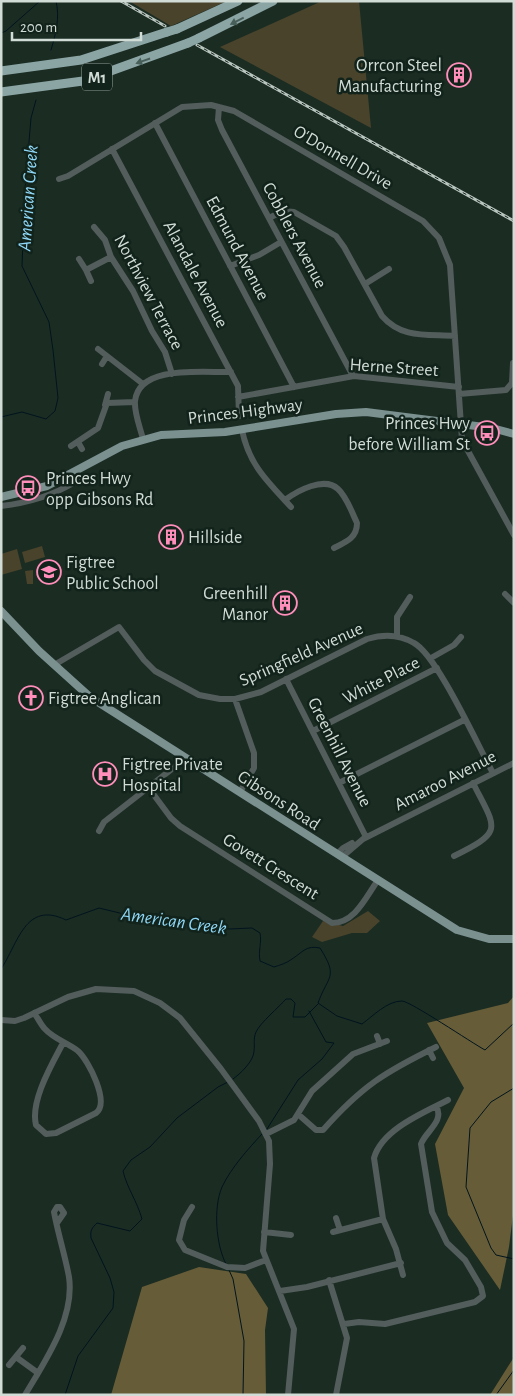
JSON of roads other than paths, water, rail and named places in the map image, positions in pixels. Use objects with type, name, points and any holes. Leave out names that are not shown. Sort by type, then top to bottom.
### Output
[{"type":"highway","name":"M1","points":[[1,71],[30,69],[81,60],[177,29],[238,1]]},
{"type":"highway","name":"M1","points":[[1,92],[83,82],[188,43],[273,1]]},
{"type":"main road","name":"Princes Highway","points":[[1,498],[33,491],[74,472],[122,446],[160,435],[242,430],[357,412],[387,413],[514,430]]},
{"type":"main road","name":"Princes Highway","points":[[504,430],[514,434]]},
{"type":"main road","name":"Gibsons Road","points":[[1,612],[54,665],[90,697],[457,930],[489,939],[514,939]]},
{"type":"street","name":"O'Donnell Drive","points":[[59,178],[68,176],[182,107],[201,104],[234,111],[414,215],[430,227],[449,257],[464,445],[514,535]]},
{"type":"street","name":"Cobblers Avenue","points":[[219,107],[218,120],[222,130],[353,376]]},
{"type":"street","name":"Edmund Avenue","points":[[155,123],[294,387]]},
{"type":"street","name":"Alandale Avenue","points":[[112,149],[238,386],[239,416]]},
{"type":"street","points":[[269,218],[282,211],[294,212],[336,236],[344,246],[382,316],[390,325],[402,333],[455,336]]},
{"type":"street","name":"Northview Terrace","points":[[94,227],[105,240],[111,257],[133,291],[152,331],[166,352],[172,374]]},
{"type":"street","points":[[230,266],[259,255],[281,242]]},
{"type":"street","points":[[86,270],[111,257]]},
{"type":"street","points":[[79,259],[91,281]]},
{"type":"street","points":[[364,284],[389,269]]},
{"type":"street","points":[[98,349],[142,384]]},
{"type":"street","points":[[102,364],[107,356]]},
{"type":"street","name":"Herne Street","points":[[238,397],[353,376],[459,390],[506,390],[512,384],[513,364]]},
{"type":"street","points":[[143,439],[135,402],[142,384],[156,376],[230,372]]},
{"type":"street","points":[[70,446],[98,428],[108,394]]},
{"type":"street","points":[[105,405],[109,402],[135,402]]},
{"type":"street","points":[[242,430],[248,455],[262,476],[291,507]]},
{"type":"street","points":[[78,442],[82,449]]},
{"type":"street","points":[[1,506],[32,501],[52,494],[75,482],[74,472]]},
{"type":"street","points":[[285,500],[300,489],[319,485],[331,485],[340,490],[357,523],[357,528],[352,539],[334,548]]},
{"type":"street","points":[[505,594],[514,603]]},
{"type":"street","points":[[410,597],[397,617],[397,636],[414,642],[430,658],[492,773]]},
{"type":"street","name":"Springfield Avenue","points":[[54,665],[119,627],[144,660],[155,671],[199,695],[220,699],[235,699],[261,692],[367,640],[382,635],[397,636]]},
{"type":"street","points":[[430,658],[454,645],[461,638]]},
{"type":"street","name":"White Place","points":[[313,731],[436,668]]},
{"type":"street","name":"Greenhill Avenue","points":[[286,680],[339,783],[364,838]]},
{"type":"street","points":[[235,699],[254,754],[254,768],[240,792]]},
{"type":"street","points":[[339,783],[464,720]]},
{"type":"street","points":[[99,831],[104,822],[186,758]]},
{"type":"street","name":"Amaroo Avenue","points":[[340,856],[343,848],[514,762]]},
{"type":"street","points":[[454,856],[485,840],[491,830],[490,818],[473,782]]},
{"type":"street","name":"Govett Crescent","points":[[148,787],[170,818],[180,826],[332,922],[340,923],[352,918],[378,880]]},
{"type":"street","points":[[1,1020],[15,1021],[68,996],[96,989],[134,992],[170,1010],[204,1047],[248,1104],[266,1134],[270,1164],[263,1252],[294,1329],[288,1395]]},
{"type":"street","points":[[34,1013],[45,1029],[77,1051],[89,1065],[102,1105],[96,1113],[56,1133],[46,1134],[36,1125],[37,1107],[44,1079],[63,1043]]},
{"type":"street","points":[[266,1134],[288,1125],[299,1115],[312,1091],[344,1061],[353,1054],[384,1042],[377,1036]]},
{"type":"street","points":[[299,1115],[316,1130],[324,1130],[364,1088],[390,1070],[433,1049],[433,1058]]},
{"type":"street","points":[[403,1275],[401,1263],[383,1219],[375,1154],[404,1124],[448,1100]]},
{"type":"street","points":[[344,1324],[359,1322],[385,1324],[475,1302],[484,1296],[481,1287],[465,1260],[447,1244],[430,1206],[421,1144],[439,1118],[436,1106]]},
{"type":"street","points":[[192,1207],[184,1220],[179,1240],[185,1250],[227,1267],[245,1268],[266,1260]]},
{"type":"street","points":[[336,1218],[336,1231],[383,1219]]},
{"type":"street","points":[[25,1395],[38,1373],[64,1318],[68,1304],[69,1278],[57,1224]]},
{"type":"street","points":[[264,1232],[291,1235]]},
{"type":"street","points":[[280,1291],[401,1263]]},
{"type":"street","points":[[329,1280],[347,1338],[336,1395]]},
{"type":"street","points":[[8,1365],[23,1348]]},
{"type":"street","points":[[16,1357],[38,1373]]},
{"type":"waterway","points":[[1,33],[6,31],[40,1]]},
{"type":"waterway","name":"American Creek","points":[[51,50],[56,32],[56,1]]},
{"type":"waterway","name":"American Creek","points":[[1,417],[22,412],[46,419],[55,411],[58,398],[49,322],[22,266],[25,189],[31,118],[36,100]]},
{"type":"waterway","name":"American Creek","points":[[1,969],[18,937],[32,920],[41,916],[52,915],[66,920],[99,908],[132,916],[156,914],[198,922],[217,922],[229,929],[252,928],[260,933],[260,961],[274,967],[288,962],[308,948],[320,948],[329,965],[330,976],[318,1003],[337,1016],[362,1024],[391,1003],[402,1001],[417,1008],[485,1050],[514,1023]]},
{"type":"waterway","points":[[233,1079],[243,1071],[252,1059],[258,1028],[286,999],[291,999],[295,1003],[293,1017],[305,1017],[318,1004]]},
{"type":"waterway","points":[[267,1129],[298,1080],[322,1059],[334,1043],[326,1042],[309,1011]]},
{"type":"waterway","points":[[65,1395],[78,1356],[113,1308],[114,1292],[110,1278],[91,1238],[92,1229],[97,1223],[130,1231],[142,1219],[123,1171],[131,1160],[150,1147],[177,1118],[218,1087],[228,1082]]},
{"type":"waterway","name":"American Creek","points":[[514,1088],[491,1102],[470,1128],[466,1187],[491,1248],[496,1255],[514,1259]]},
{"type":"waterway","points":[[226,1264],[218,1237],[217,1205],[219,1196],[222,1187],[235,1166],[262,1134]]},
{"type":"waterway","points":[[229,1270],[233,1279],[244,1341],[243,1395]]},
{"type":"waterway","name":"American Creek","points":[[496,1395],[514,1370]]},
{"type":"railway","points":[[121,1],[165,26]]},
{"type":"railway","points":[[197,45],[514,221]]},
{"type":"place","name":"Orrcon Steel Manufacturing","points":[[459,75]]},
{"type":"place","name":"Princes Hwy before William St","points":[[487,433]]},
{"type":"place","name":"Princes Hwy opp Gibsons Rd","points":[[28,488]]},
{"type":"place","name":"Hillside","points":[[171,537]]},
{"type":"place","name":"Figtree Public School","points":[[49,572]]},
{"type":"place","name":"Greenhill Manor","points":[[285,603]]},
{"type":"place","name":"Figtree Anglican","points":[[31,698]]},
{"type":"place","name":"Figtree Private Hospital","points":[[105,774]]}]
